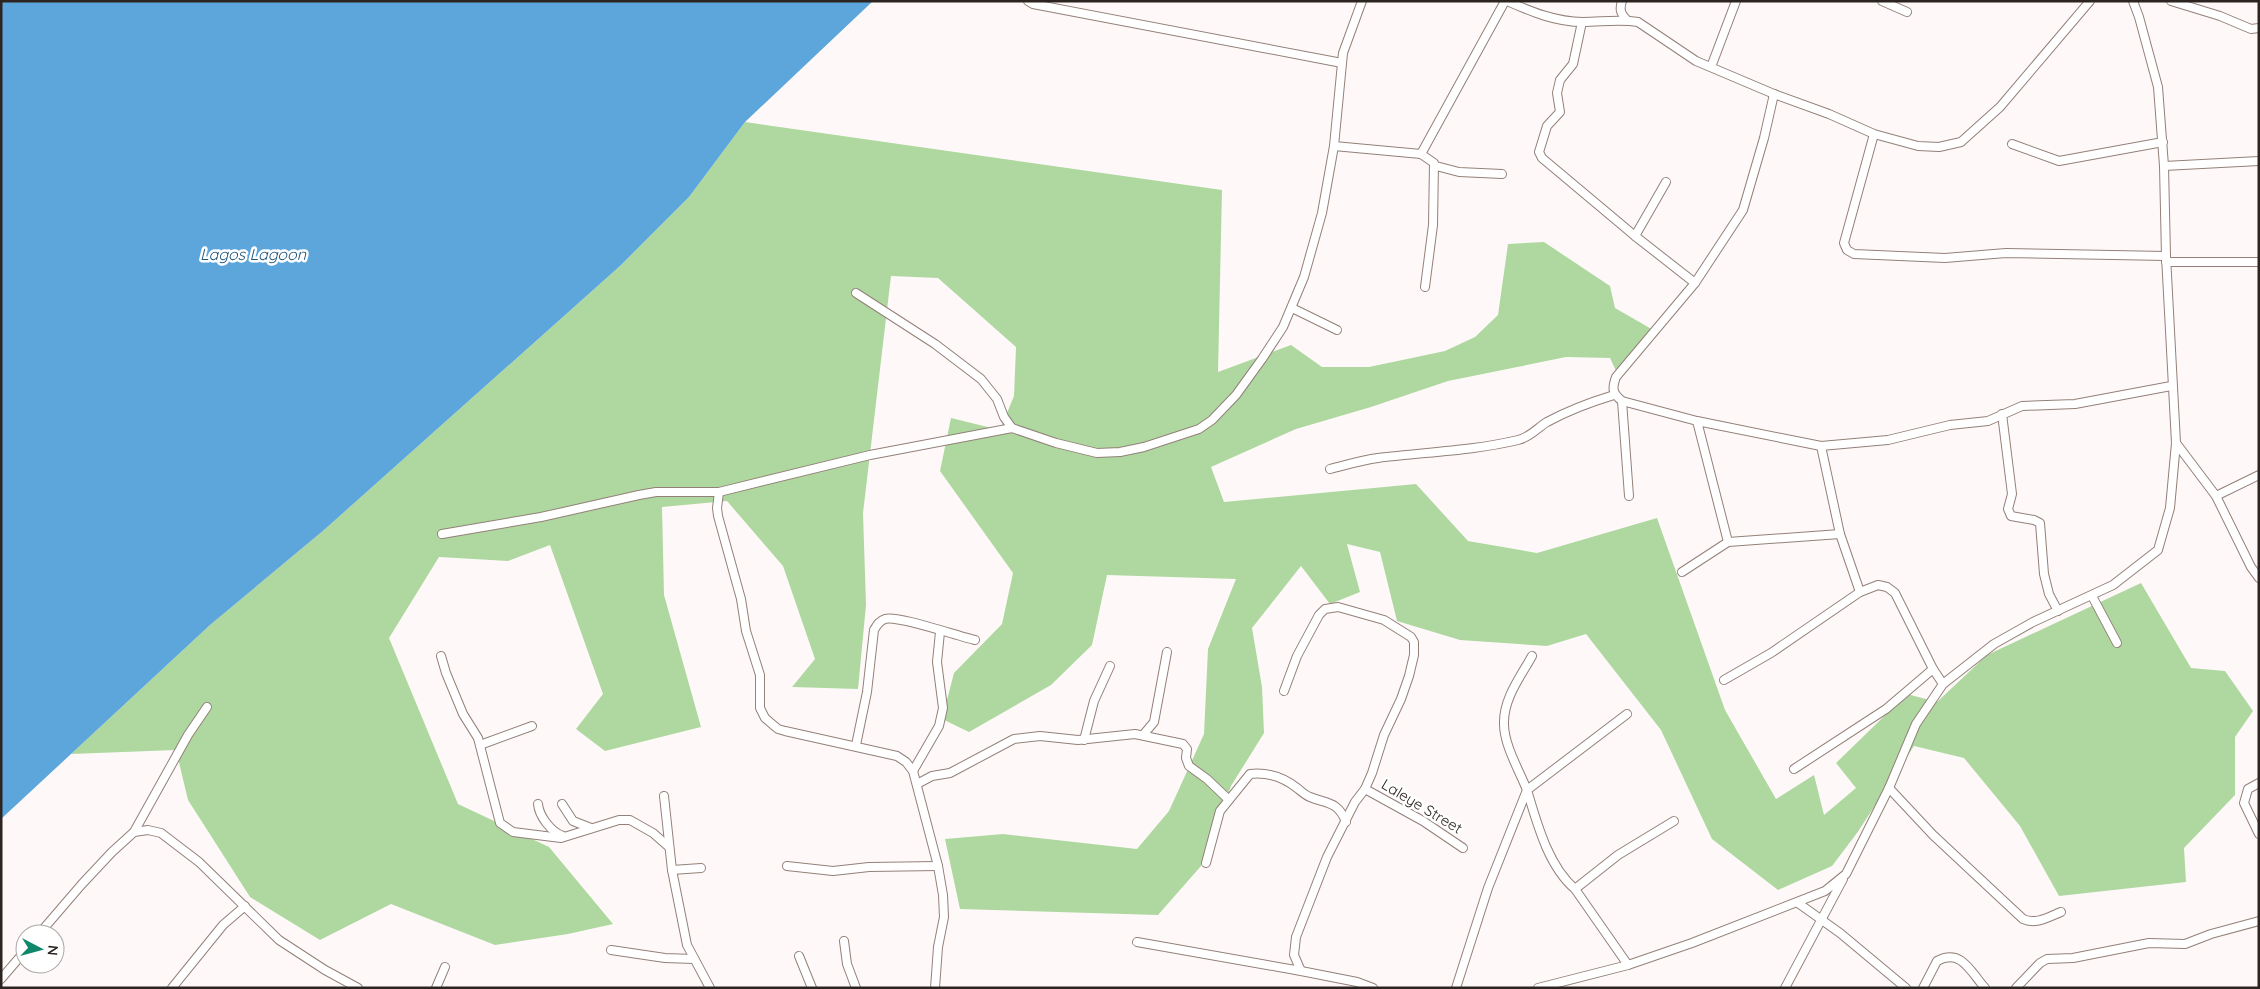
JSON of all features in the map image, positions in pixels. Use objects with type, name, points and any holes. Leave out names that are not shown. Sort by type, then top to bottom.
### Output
[{"type":"street","points":[[1028,1],[1033,4],[1342,63]]},
{"type":"street","points":[[442,534],[540,517],[656,492],[719,492],[870,455],[1012,428],[1056,443],[1097,453],[1144,448],[1199,429],[1212,420],[1236,395],[1283,327],[1304,277],[1322,213],[1334,146],[1343,53],[1362,1]]},
{"type":"street","points":[[1421,154],[1506,1],[1531,12],[1556,19],[1582,22],[1627,20],[1638,22],[1696,61],[1774,94],[1829,114],[1874,134],[1918,146],[1939,147],[1961,142],[2000,107],[2090,1]]},
{"type":"street","points":[[1622,1],[1621,15],[1627,20]]},
{"type":"street","points":[[1711,67],[1736,1]]},
{"type":"street","points":[[1882,1],[1907,12]]},
{"type":"street","points":[[1785,988],[1820,919],[1846,874],[1889,788],[1916,724],[1943,684],[1994,644],[2113,585],[2158,550],[2170,508],[2176,442],[2166,259],[2163,142],[2158,87],[2133,1]]},
{"type":"street","points":[[2171,1],[2220,16],[2251,29],[2259,28]]},
{"type":"street","points":[[1582,22],[1573,64],[1560,80],[1556,93],[1560,112],[1547,126],[1539,152],[1542,158],[1634,236],[1695,283]]},
{"type":"street","points":[[1774,94],[1764,138],[1742,210],[1695,283],[1616,377],[1612,387],[1614,395],[1622,400],[1697,421],[1821,446],[1888,440],[1950,425],[1988,420],[2022,406],[2075,404],[2172,386]]},
{"type":"street","points":[[1874,134],[1844,243],[1847,250],[1854,254],[1945,258],[2006,253],[2259,262]]},
{"type":"street","points":[[2012,144],[2059,161],[2163,142]]},
{"type":"street","points":[[1334,146],[1421,154],[1436,166],[1459,172],[1502,174]]},
{"type":"street","points":[[2164,166],[2259,161]]},
{"type":"street","points":[[1425,287],[1433,225],[1436,166]]},
{"type":"street","points":[[1634,236],[1666,182]]},
{"type":"street","points":[[856,293],[935,344],[981,379],[998,399],[1004,417],[1012,428]]},
{"type":"street","points":[[1292,308],[1337,330]]},
{"type":"street","points":[[1330,469],[1376,458],[1444,450],[1463,451],[1520,440],[1531,436],[1545,424],[1566,413],[1614,395]]},
{"type":"street","points":[[1622,400],[1629,496]]},
{"type":"street","points":[[2002,414],[2012,494],[2008,509],[2011,516],[2034,520],[2040,523],[2044,574],[2049,594],[2058,611]]},
{"type":"street","points":[[1697,421],[1728,542]]},
{"type":"street","points":[[2176,442],[2216,496],[2251,567],[2259,578]]},
{"type":"street","points":[[1821,446],[1840,534],[1860,592]]},
{"type":"street","points":[[2216,496],[2259,475]]},
{"type":"street","points":[[719,492],[718,516],[741,599],[748,637],[760,675],[760,708],[765,718],[772,725],[784,731],[856,745],[897,756],[906,762],[913,771],[938,866],[943,895],[944,917],[938,947],[935,988]]},
{"type":"street","points":[[1682,572],[1728,542],[1840,534]]},
{"type":"street","points":[[1724,680],[1771,653],[1860,592],[1878,585],[1887,587],[1894,593],[1933,669],[1943,684]]},
{"type":"street","points":[[2092,596],[2117,643]]},
{"type":"street","points":[[1284,691],[1318,615],[1325,610],[1338,607],[1384,620],[1411,637],[1415,649],[1409,676],[1401,699],[1384,735],[1365,789],[1355,802],[1323,867],[1296,937],[1294,954],[1301,971]]},
{"type":"street","points":[[856,745],[867,692],[874,630],[877,623],[885,619],[895,618],[940,632],[975,640]]},
{"type":"street","points":[[913,771],[937,732],[941,717],[942,697],[937,662],[940,632]]},
{"type":"street","points":[[1143,735],[1154,722],[1167,652]]},
{"type":"street","points":[[441,656],[456,698],[480,745],[500,823],[513,832],[565,837],[619,820],[630,820],[654,833],[669,847]]},
{"type":"street","points":[[1532,656],[1512,692],[1505,710],[1505,734],[1527,790],[1538,826],[1557,868],[1567,882],[1575,889],[1628,965]]},
{"type":"street","points":[[1084,740],[1094,701],[1110,666]]},
{"type":"street","points":[[1794,769],[1886,709],[1933,669]]},
{"type":"street","points":[[48,924],[82,884],[134,832],[188,735],[207,707]]},
{"type":"street","points":[[1456,988],[1491,882],[1527,790],[1627,714]]},
{"type":"street","points":[[480,745],[532,726]]},
{"type":"street","points":[[917,784],[932,776],[950,773],[1020,738],[1040,736],[1084,740],[1121,735],[1143,735],[1183,744],[1187,748],[1186,758],[1189,766],[1207,779],[1228,799]]},
{"type":"street","points":[[1206,864],[1217,818],[1228,799],[1250,774],[1271,774],[1296,787],[1308,796],[1324,800],[1338,809],[1346,822]]},
{"type":"street","points":[[2259,783],[2248,789],[2244,803],[2259,834]]},
{"type":"street","points":[[1889,788],[1934,836],[2023,919],[2037,922],[2061,912]]},
{"type":"street","name":"Laleye Street","points":[[1365,789],[1423,821],[1463,848]]},
{"type":"street","points":[[664,796],[672,870],[687,945],[710,988]]},
{"type":"street","points":[[538,804],[539,812],[558,835],[565,837]]},
{"type":"street","points":[[562,804],[574,821],[591,828]]},
{"type":"street","points":[[1575,889],[1618,855],[1674,821]]},
{"type":"street","points":[[134,832],[148,830],[161,833],[199,862],[279,940],[325,970],[358,988]]},
{"type":"street","points":[[788,866],[833,871],[869,867],[938,866]]},
{"type":"street","points":[[672,870],[702,868]]},
{"type":"street","points":[[1538,988],[1628,965],[1692,943],[1825,891],[1846,874]]},
{"type":"street","points":[[1798,903],[1840,933],[1906,988]]},
{"type":"street","points":[[172,988],[223,925],[245,906]]},
{"type":"street","points":[[2016,988],[2040,963],[2047,959],[2073,958],[2149,943],[2185,944],[2211,934],[2259,921]]},
{"type":"street","points":[[844,941],[847,964],[856,988]]},
{"type":"street","points":[[1137,942],[1301,971],[1357,982],[1373,988]]},
{"type":"street","points":[[610,950],[665,958],[694,959]]},
{"type":"street","points":[[799,956],[812,988]]},
{"type":"street","points":[[1923,988],[1937,961],[1951,956],[1959,958],[1985,988]]},
{"type":"street","points":[[1,979],[15,963]]},
{"type":"street","points":[[436,988],[445,967]]},
{"type":"green space","points":[[745,122],[1222,190],[1218,372],[1291,345],[1322,367],[1369,367],[1445,351],[1475,337],[1498,315],[1508,244],[1544,242],[1610,286],[1615,308],[1655,331],[1618,375],[1610,358],[1566,357],[1448,381],[1371,407],[1296,429],[1211,467],[1224,502],[1416,484],[1468,541],[1537,553],[1657,518],[1725,710],[1776,799],[1814,775],[1824,815],[1856,788],[1836,763],[1907,694],[1937,702],[1987,655],[2141,583],[2191,668],[2225,671],[2253,711],[2235,737],[2235,795],[2184,848],[2186,882],[2059,896],[2020,826],[1964,758],[1914,746],[1857,833],[1832,866],[1778,890],[1712,839],[1661,730],[1586,634],[1547,646],[1460,640],[1397,621],[1380,552],[1347,544],[1360,592],[1330,604],[1301,566],[1252,628],[1262,687],[1264,733],[1231,786],[1201,866],[1158,915],[960,909],[945,839],[1003,834],[1137,849],[1169,811],[1204,734],[1208,649],[1236,579],[1107,575],[1092,645],[1051,685],[969,732],[942,719],[954,673],[1002,624],[1013,573],[940,471],[951,418],[1000,430],[1014,396],[1016,347],[938,278],[891,276],[863,513],[866,605],[858,689],[792,687],[815,659],[783,566],[727,501],[662,507],[664,595],[701,727],[605,751],[576,729],[603,694],[550,545],[508,561],[439,557],[389,638],[458,804],[549,847],[613,924],[568,934],[495,945],[391,904],[320,940],[250,897],[188,800],[176,750],[71,754],[210,625],[324,530],[620,266],[689,197]]},
{"type":"water","name":"Lagos Lagoon","points":[[1,1],[873,1],[745,122],[689,197],[620,266],[324,530],[210,625],[1,819]]}]
